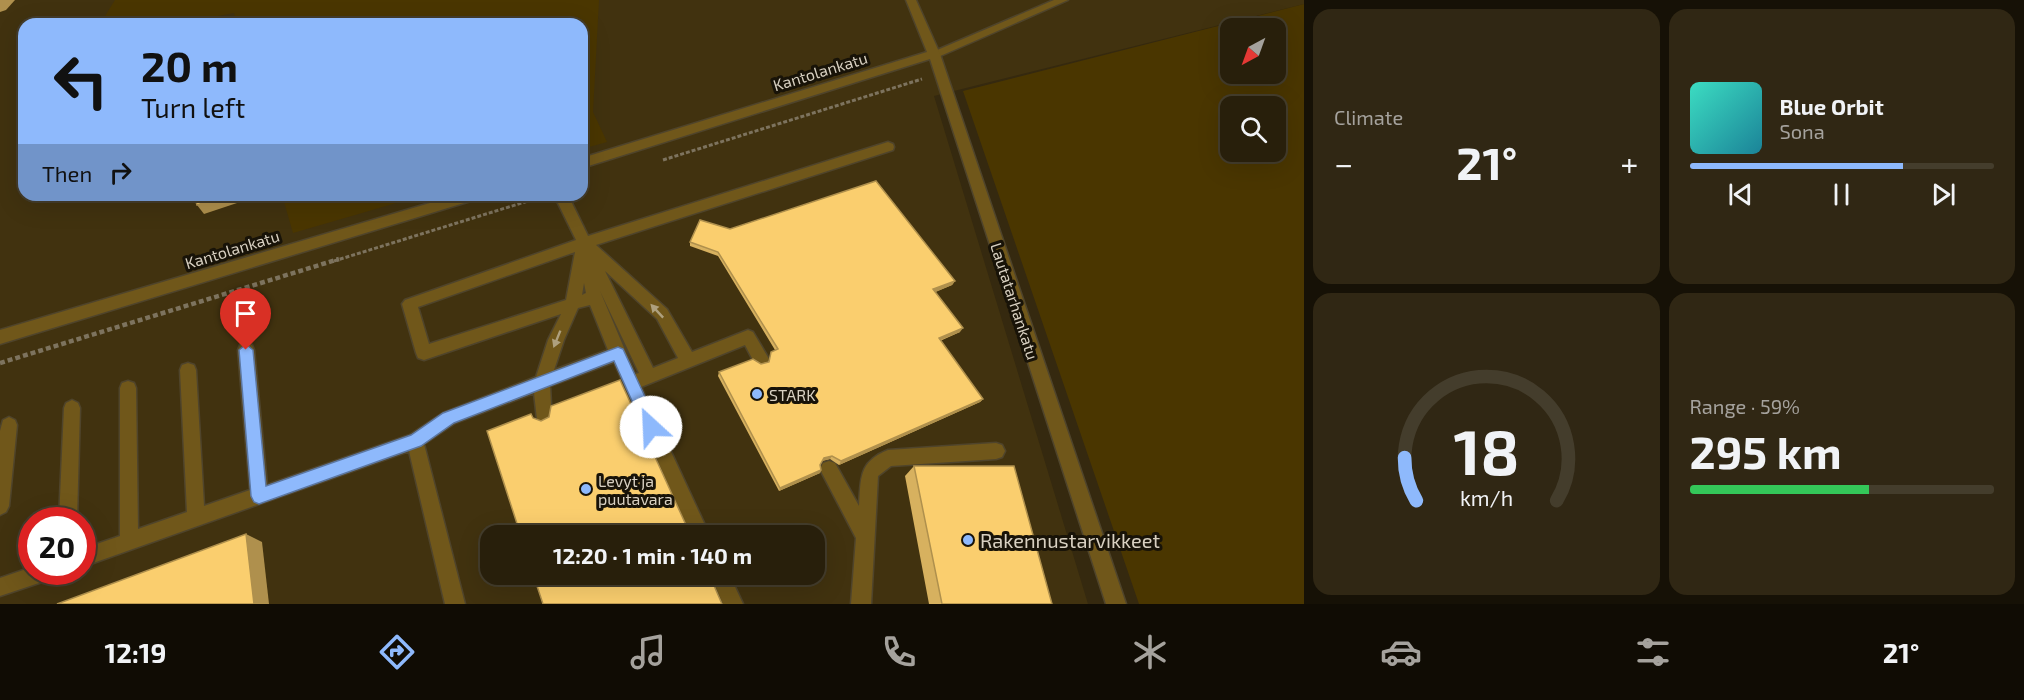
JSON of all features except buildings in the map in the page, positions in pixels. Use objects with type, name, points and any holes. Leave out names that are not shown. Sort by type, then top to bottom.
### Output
[{"type":"street","name":"Lautatarhankatu","points":[[911,0],[934,54],[1116,604]]},
{"type":"street","name":"Kantolankatu","points":[[588,161],[934,54],[1063,0]]},
{"type":"street","points":[[594,297],[424,352],[410,304],[584,243],[888,147]]},
{"type":"street","name":"Kantolankatu","points":[[0,337],[454,201]]},
{"type":"street","points":[[564,201],[649,376]]},
{"type":"street","points":[[584,243],[594,297],[696,525]]},
{"type":"street","points":[[544,423],[542,382],[556,339],[573,304],[584,243]]},
{"type":"street","points":[[584,243],[662,314],[688,361]]},
{"type":"street","points":[[631,383],[748,337],[761,359]]},
{"type":"street","points":[[246,350],[259,496]]},
{"type":"street","points":[[96,553],[416,441],[448,418],[618,353]]},
{"type":"street","points":[[188,370],[196,518]]},
{"type":"street","points":[[128,388],[129,542]]},
{"type":"street","points":[[68,507],[72,408]]},
{"type":"street","points":[[0,506],[9,426]]},
{"type":"street","points":[[416,441],[455,604]]},
{"type":"street","points":[[861,604],[870,472],[888,458],[996,451]]},
{"type":"street","points":[[829,469],[866,538]]},
{"type":"street","points":[[0,587],[18,581]]},
{"type":"street","points":[[724,585],[732,604]]},
{"type":"path","points":[[662,160],[940,74]]},
{"type":"path","points":[[0,363],[529,201]]},
{"type":"shaded area","points":[[0,0],[1304,0],[1304,4],[1248,18],[1220,18],[1220,25],[934,96],[1088,604],[0,604]]},
{"type":"shaded area","points":[[115,0],[599,0],[593,112],[607,142],[588,147],[588,18],[235,18],[234,13],[207,18],[104,18]]},
{"type":"shaded area","points":[[1304,4],[1304,604],[1139,604],[963,91],[1220,25],[1220,84],[1286,84],[1286,18],[1249,18]]},
{"type":"shaded area","points":[[284,201],[403,201],[293,233]]},
{"type":"place","name":"STARK","points":[[757,394]]},
{"type":"place","name":"Levyt ja puutavara","points":[[586,489]]},
{"type":"place","name":"Rakennustarvikkeet","points":[[968,540]]},
{"type":"route","points":[[246,350],[259,496],[416,441],[448,418],[618,353],[651,427]]}]
